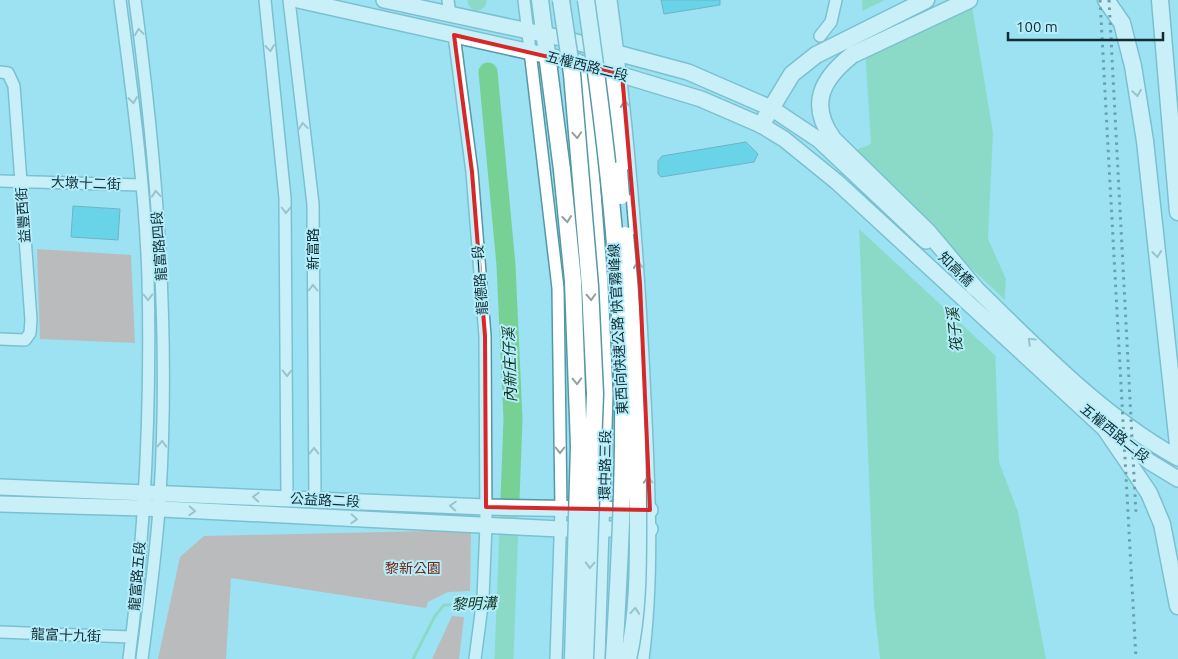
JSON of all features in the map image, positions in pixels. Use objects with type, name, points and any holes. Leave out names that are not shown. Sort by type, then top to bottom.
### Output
[{"type":"highway","points":[[540,0],[537,34],[539,54],[562,170],[573,281],[579,446],[573,659]]},
{"type":"highway","name":"東西向快速公路 快官霧峰線","points":[[562,0],[572,74],[590,286],[595,394],[585,659]]},
{"type":"highway","name":"東西向快速公路 快官霧峰線","points":[[586,0],[600,104],[618,287],[623,399],[614,659]]},
{"type":"highway","points":[[599,0],[612,51],[615,73],[618,170],[632,314],[638,444],[638,580],[628,659]]},
{"type":"highway","points":[[761,125],[792,74],[816,54],[926,0]]},
{"type":"highway","points":[[968,0],[852,55],[829,76],[824,85],[820,110],[825,129],[843,156],[928,232],[975,288]]},
{"type":"highway","points":[[1106,0],[1122,23],[1133,66],[1144,141],[1177,440]]},
{"type":"highway","points":[[1160,0],[1178,212]]},
{"type":"highway","points":[[1106,430],[1149,493],[1162,524],[1178,606]]},
{"type":"main road","name":"五權西路二段","points":[[298,0],[585,64],[700,100],[761,125],[784,139],[850,193]]},
{"type":"main road","name":"五權西路二段","points":[[384,0],[449,7],[537,34],[561,38],[688,72],[771,108],[843,156]]},
{"type":"main road","name":"知高橋","points":[[850,193],[1060,379]]},
{"type":"main road","name":"知高橋","points":[[975,288],[1060,379]]},
{"type":"main road","name":"五權西路二段","points":[[1060,379],[1106,430],[1150,462],[1178,479]]},
{"type":"main road","name":"五權西路二段","points":[[1060,379],[1178,458]]},
{"type":"main road","name":"公益路二段","points":[[0,487],[502,508],[650,510]]},
{"type":"main road","name":"公益路二段","points":[[0,504],[151,508],[554,528],[650,529]]},
{"type":"street","name":"龍富路四段","points":[[120,0],[133,96],[141,185],[148,296],[148,428],[152,492]]},
{"type":"street","name":"龍富路四段","points":[[135,0],[148,94],[162,277],[163,420],[152,492]]},
{"type":"street","name":"新富路","points":[[265,0],[286,198],[288,498]]},
{"type":"street","name":"新富路","points":[[288,0],[313,204],[314,499]]},
{"type":"street","points":[[524,0],[537,34]]},
{"type":"street","points":[[556,0],[561,38],[585,64]]},
{"type":"street","name":"環中路三段","points":[[579,0],[586,45],[585,64],[610,287],[614,394],[599,659]]},
{"type":"street","points":[[611,0],[612,51]]},
{"type":"street","points":[[820,36],[831,22],[836,0]]},
{"type":"street","name":"龍德路一段","points":[[454,35],[472,172],[485,336],[486,525],[483,598],[475,659]]},
{"type":"street","points":[[539,54],[558,288],[554,509],[556,659]]},
{"type":"street","name":"益豐西街","points":[[0,72],[8,73],[12,78],[14,86],[31,320],[30,333],[25,340],[0,339]]},
{"type":"street","points":[[615,73],[640,284],[650,510],[648,622],[643,659]]},
{"type":"street","name":"大墩十二街","points":[[0,180],[141,185]]},
{"type":"street","name":"龍富路五段","points":[[142,659],[152,492]]},
{"type":"street","name":"龍富路五段","points":[[129,659],[151,508]]},
{"type":"street","name":"環中路三段","points":[[605,659],[607,529]]},
{"type":"street","name":"龍富十九街","points":[[0,632],[132,637]]},
{"type":"highlighted area","points":[[454,35],[622,74],[640,284],[650,510],[486,507],[485,336],[472,172]]},
{"type":"green space","points":[[37,249],[131,255],[135,343],[40,339]]},
{"type":"green space","name":"黎新公園","points":[[471,530],[470,591],[448,592],[428,602],[426,608],[231,578],[226,659],[158,659],[180,557],[204,536]]},
{"type":"green space","points":[[452,616],[464,617],[459,659],[432,659]]},
{"type":"water","name":"筏子溪","points":[[862,0],[971,0],[993,133],[988,239],[1006,279],[1003,323],[995,345],[999,462],[1018,512],[1046,659],[880,659],[874,605],[856,150],[871,144]]},
{"type":"pier","points":[[885,0],[974,0],[974,6],[863,60],[860,12]]},
{"type":"pier","points":[[854,157],[1007,302],[1006,324],[997,346],[998,358],[856,226]]},
{"type":"building","points":[[661,0],[720,0],[720,5],[664,14]]},
{"type":"building","points":[[746,142],[758,154],[754,162],[661,177],[658,174],[658,161],[662,156]]},
{"type":"building","points":[[73,206],[120,209],[118,240],[71,237]]},
{"type":"waterway","name":"內新庄仔溪","points":[[488,72],[506,265],[513,419],[504,659]]},
{"type":"waterway","name":"黎明溝","points":[[485,604],[507,603]]},
{"type":"waterway","name":"黎明溝","points":[[413,659],[435,616],[444,605],[478,604]]},
{"type":"railway","points":[[1100,0],[1136,659]]},
{"type":"railway","points":[[1109,0],[1136,514]]}]
